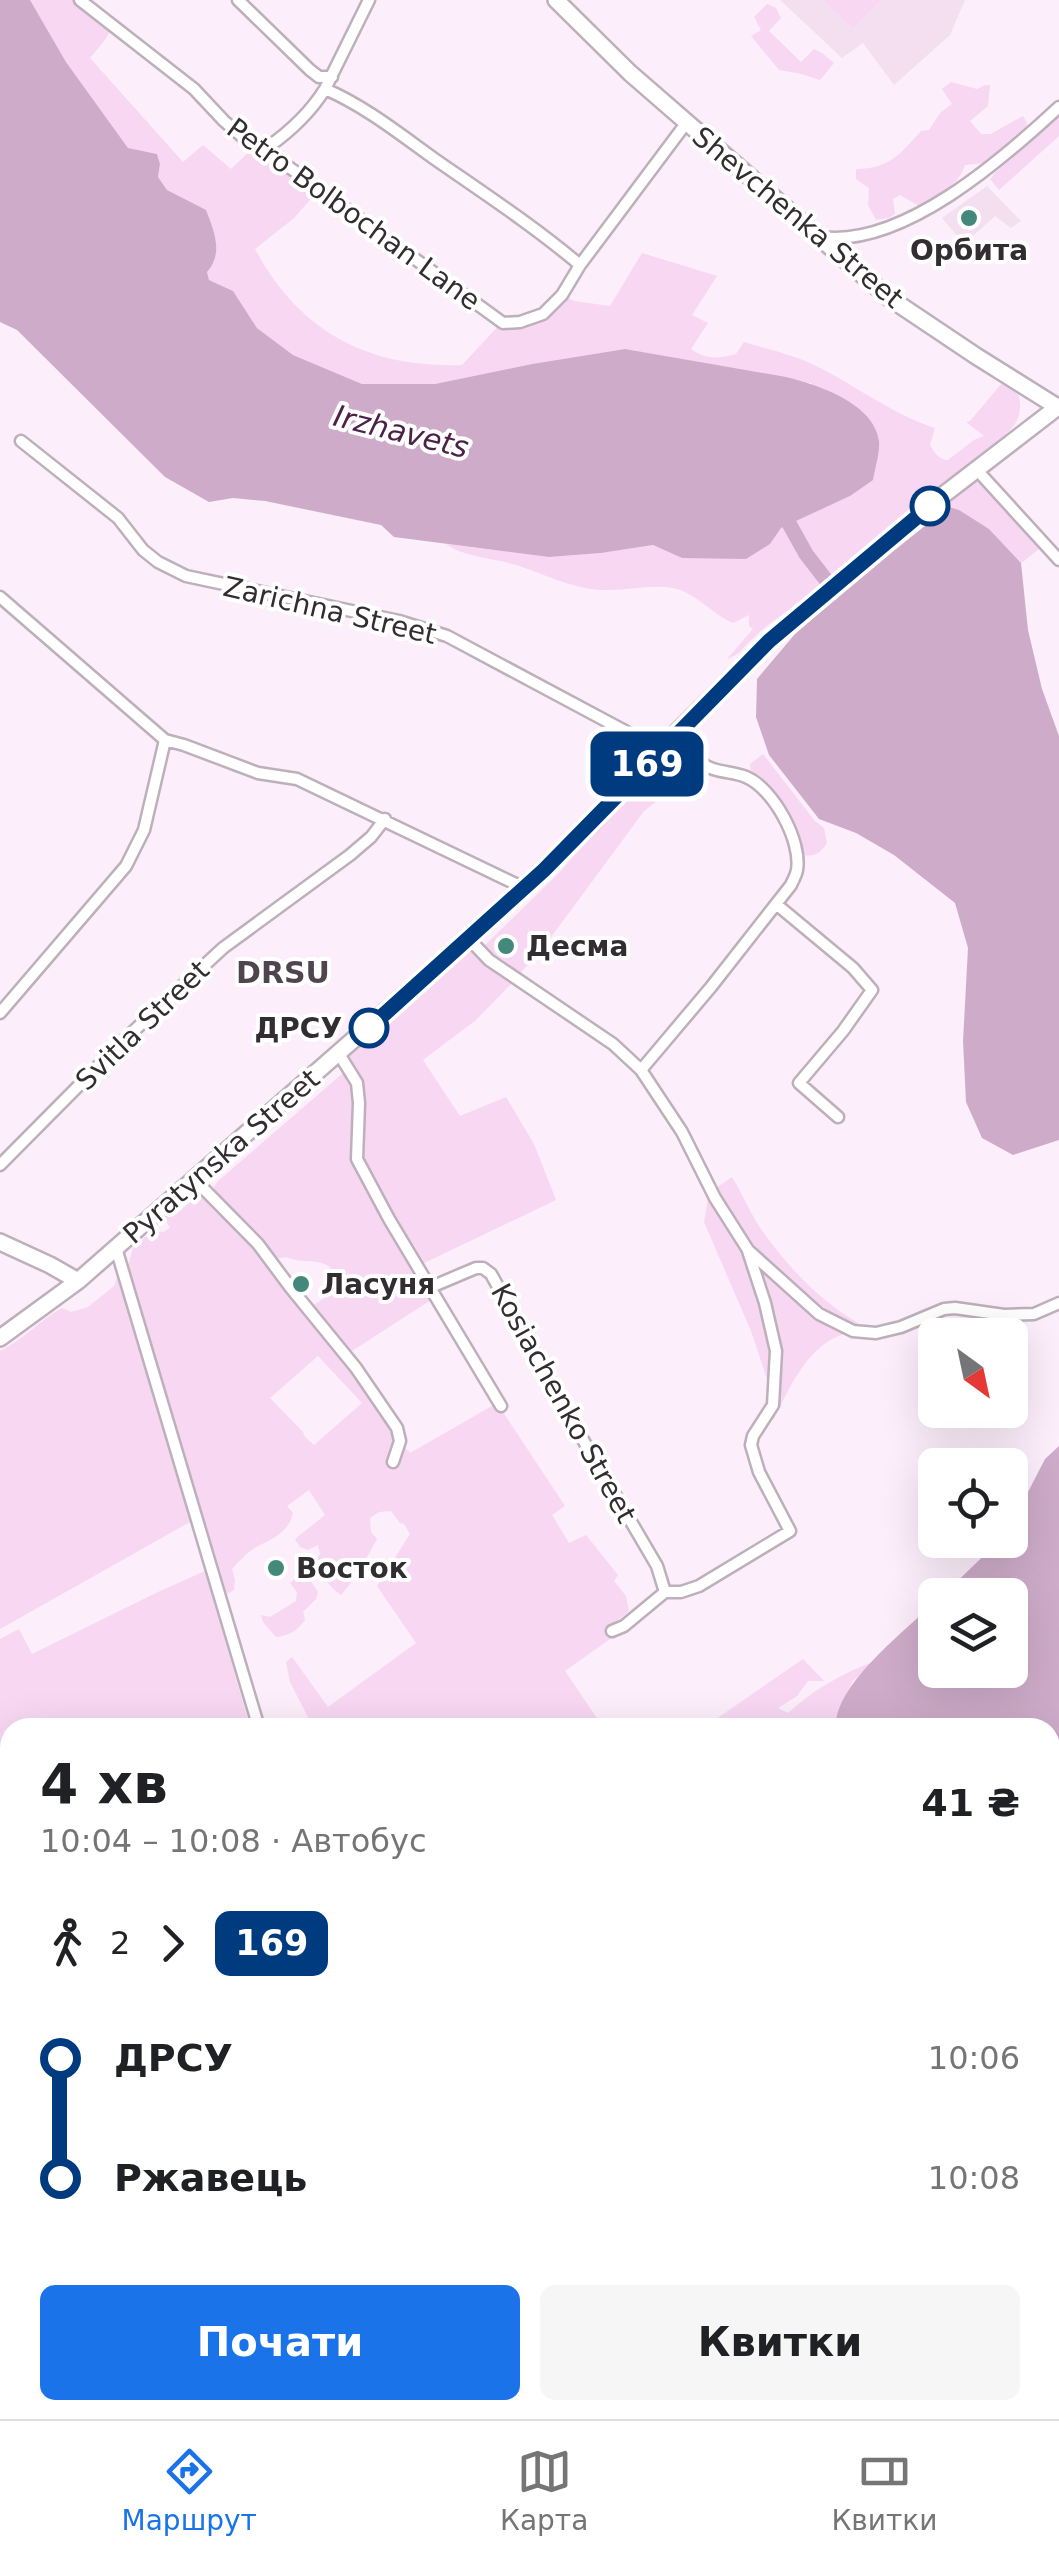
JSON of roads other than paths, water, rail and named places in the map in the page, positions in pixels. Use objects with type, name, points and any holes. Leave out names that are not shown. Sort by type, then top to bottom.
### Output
[{"type":"main road","name":"Shevchenka Street","points":[[556,0],[630,73],[888,296],[1058,407]]},
{"type":"main road","name":"Pyratynska Street","points":[[0,1338],[78,1281],[469,939],[592,822],[769,641],[1058,407]]},
{"type":"main road","points":[[0,1242],[78,1281]]},
{"type":"street","name":"Petro Bolbochan Lane","points":[[80,0],[194,89],[252,145],[268,148],[503,323],[542,314],[562,296],[580,265],[687,122]]},
{"type":"street","points":[[238,0],[310,70],[319,77],[332,77]]},
{"type":"street","points":[[268,148],[313,108],[369,0]]},
{"type":"street","points":[[326,88],[377,119],[580,265]]},
{"type":"street","points":[[819,237],[837,239],[868,232],[921,213],[979,174],[1059,107]]},
{"type":"street","name":"Zarichna Street","points":[[21,441],[118,518],[158,562],[186,576],[398,620],[446,636],[659,752]]},
{"type":"street","points":[[977,470],[1059,560]]},
{"type":"street","points":[[0,598],[165,740],[258,773],[297,778],[524,888]]},
{"type":"street","points":[[641,1070],[712,987],[791,885],[797,870],[794,842],[784,818],[759,785],[747,777],[704,766],[680,729]]},
{"type":"street","points":[[0,1013],[126,866],[144,830],[165,740]]},
{"type":"street","name":"Svitla Street","points":[[0,1165],[124,1040],[223,948],[350,855],[386,820]]},
{"type":"street","points":[[776,904],[854,968],[872,990],[799,1083],[838,1117]]},
{"type":"street","points":[[469,939],[489,960],[613,1044],[641,1070],[682,1132],[715,1198],[748,1250],[808,1306],[853,1331],[876,1334],[944,1309],[1034,1314],[1059,1304]]},
{"type":"street","points":[[339,1054],[357,1083],[356,1159],[502,1406]]},
{"type":"street","points":[[196,1180],[258,1244],[356,1368],[397,1428],[400,1441],[393,1462]]},
{"type":"street","points":[[116,1248],[256,1718]]},
{"type":"street","points":[[612,1631],[624,1626],[664,1592],[699,1586],[790,1531],[759,1472],[751,1446],[773,1405],[776,1351],[748,1250]]},
{"type":"street","name":"Kosiachenko Street","points":[[431,1287],[476,1268],[492,1274],[658,1566],[664,1592]]},
{"type":"water","points":[[0,0],[30,0],[66,62],[128,148],[157,154],[158,177],[167,190],[206,210],[216,250],[207,272],[209,280],[233,291],[257,328],[293,355],[362,384],[435,384],[625,349],[786,377],[843,398],[867,416],[879,441],[873,480],[850,496],[781,528],[770,544],[746,559],[682,558],[653,545],[549,557],[394,537],[381,525],[265,501],[233,498],[209,502],[165,477],[17,330],[0,322]]},
{"type":"water","points":[[949,507],[989,529],[1021,563],[1028,630],[1042,689],[1059,736],[1059,1140],[1013,1155],[982,1138],[966,1102],[963,1041],[968,948],[955,903],[894,855],[856,833],[819,819],[769,755],[756,717],[757,679],[795,634]]},
{"type":"water","points":[[1059,1446],[1059,1718],[837,1718],[861,1674],[918,1617],[918,1688],[1028,1688],[1028,1578],[961,1578],[981,1558],[1028,1558],[1028,1492],[1045,1459]]},
{"type":"waterway","name":"Irzhavets","points":[[781,509],[806,554],[833,589]]},
{"type":"place","name":"Орбита","points":[[969,218]]},
{"type":"place","name":"Десма","points":[[506,946]]},
{"type":"place","name":"ДРСУ","points":[[369,1028]]},
{"type":"place","name":"Ласуня","points":[[301,1284]]},
{"type":"place","name":"Восток","points":[[276,1568]]},
{"type":"district","name":"DRSU","points":[[283,973]]}]
